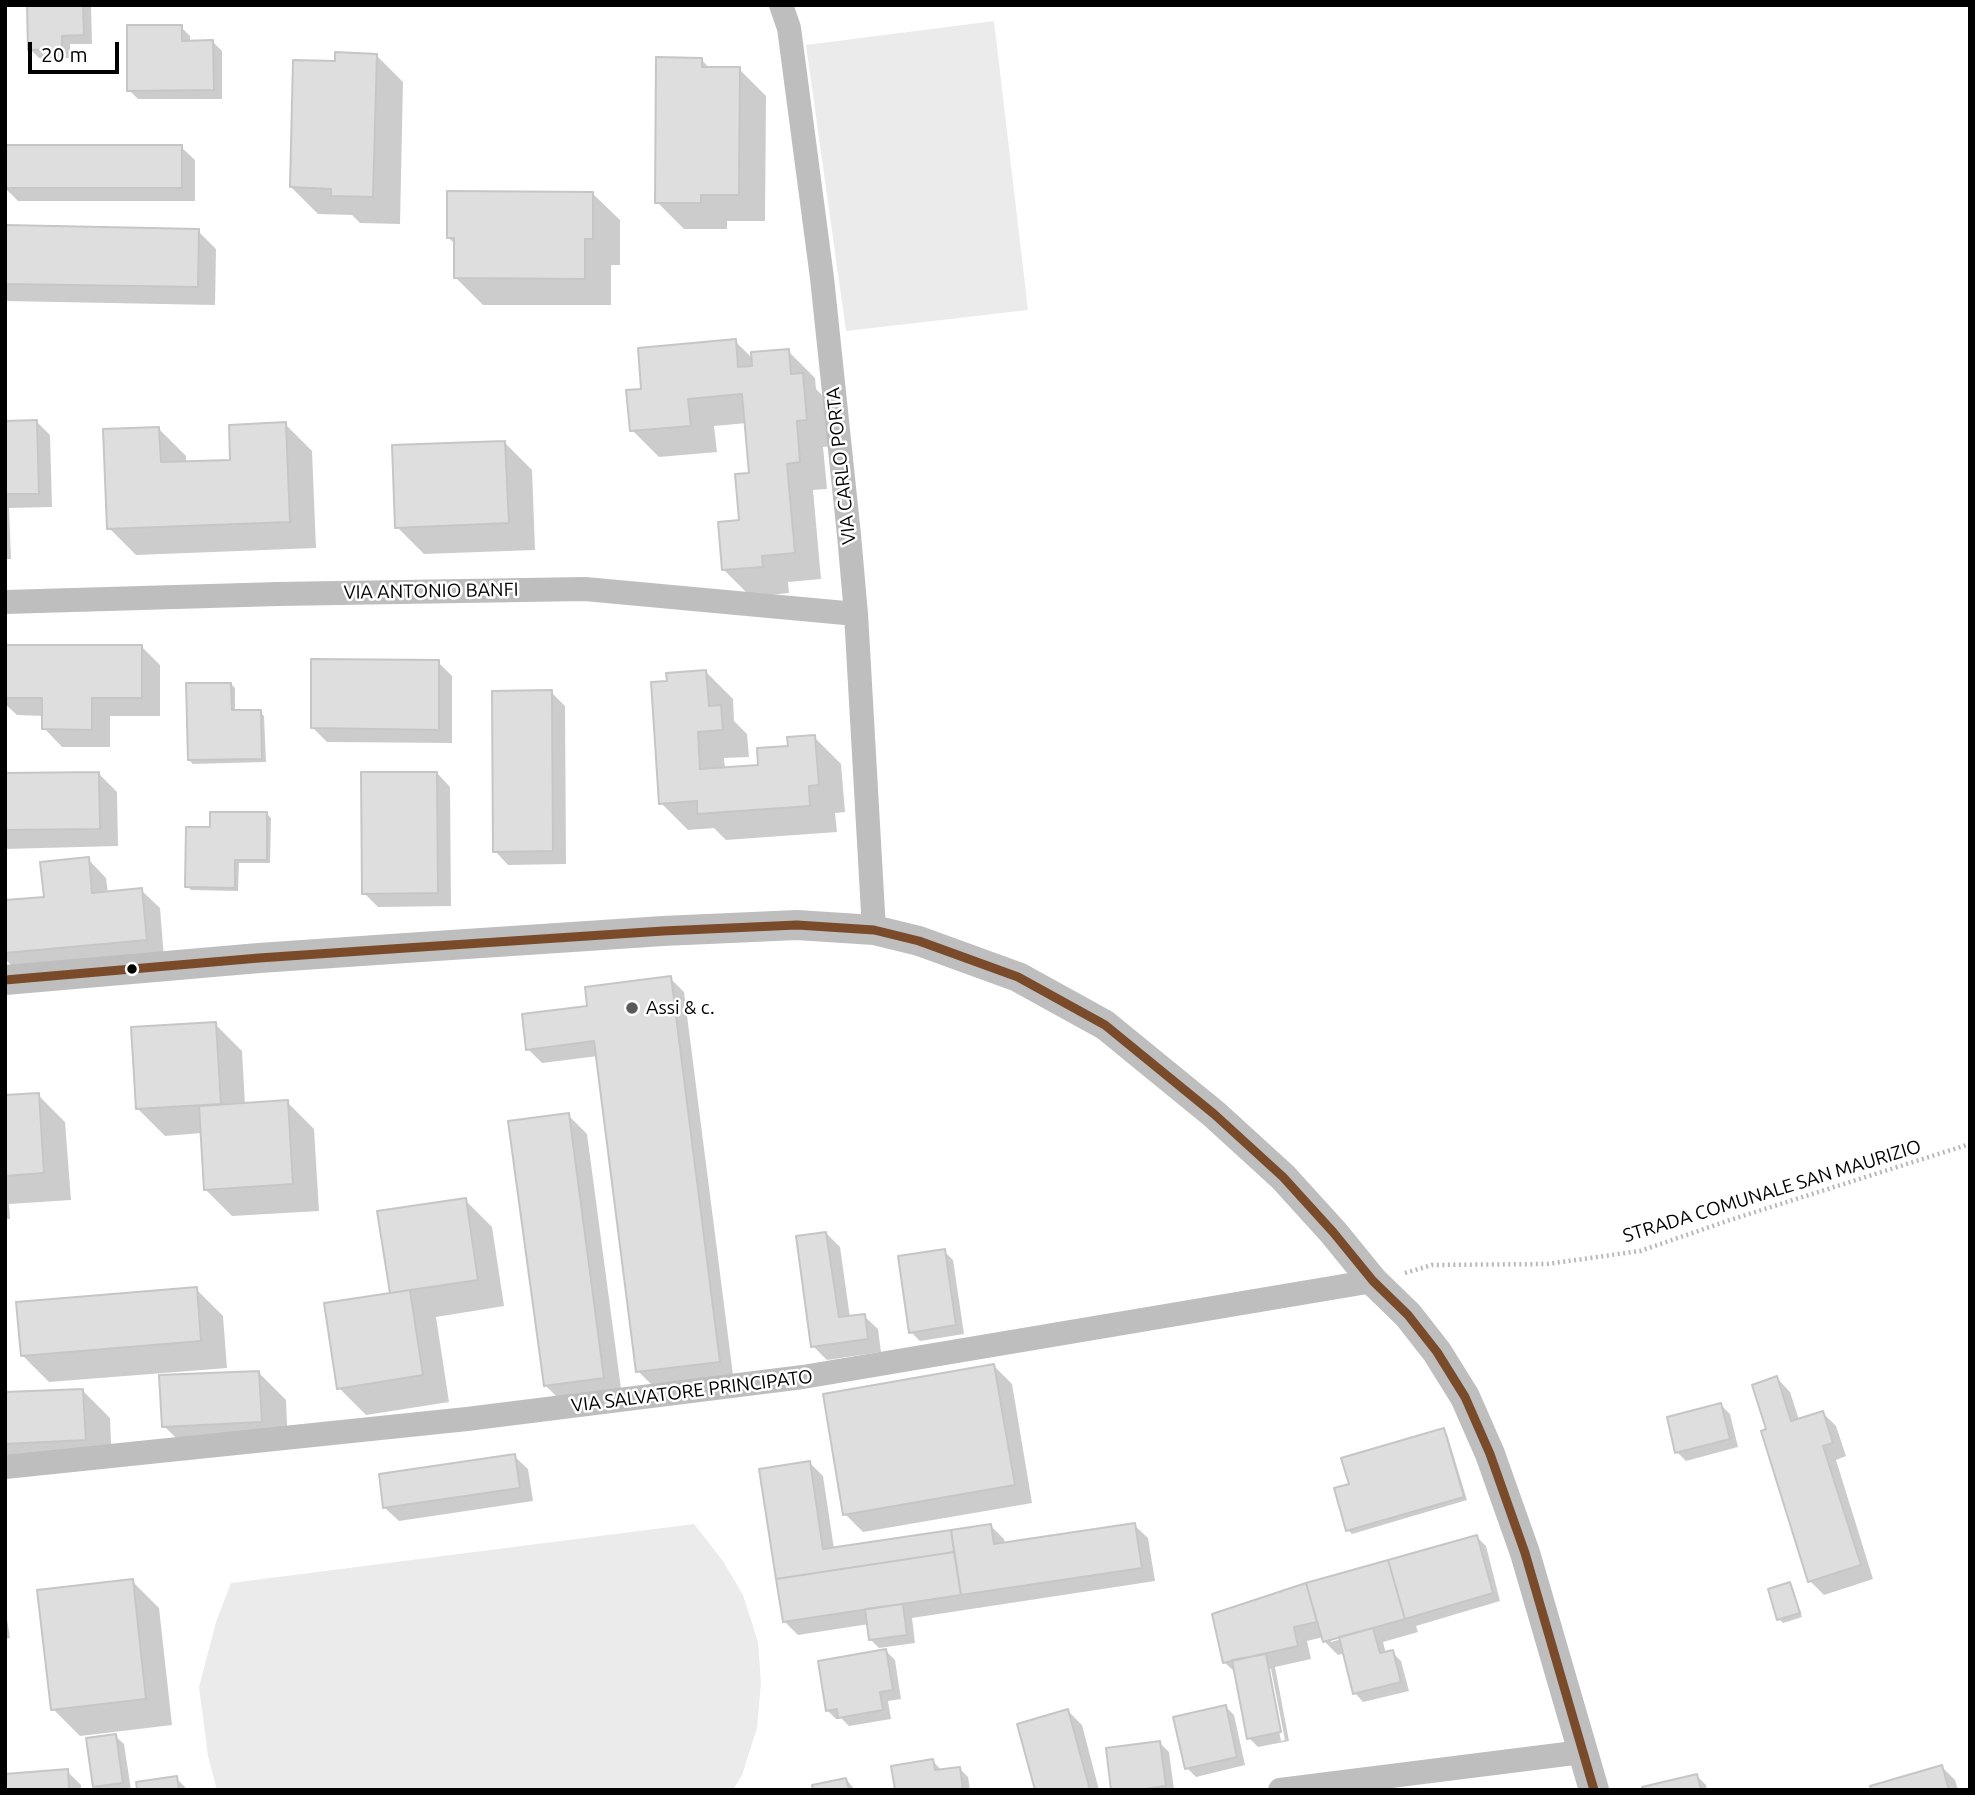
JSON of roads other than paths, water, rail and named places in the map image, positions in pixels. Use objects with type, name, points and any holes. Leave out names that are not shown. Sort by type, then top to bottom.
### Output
[{"type":"street","name":"VIA CARLO PORTA","points":[[781,5],[789,28],[822,278],[856,614],[874,930]]},
{"type":"street","name":"VIA ANTONIO BANFI","points":[[5,602],[292,593],[585,589],[856,614]]},
{"type":"street","points":[[5,980],[259,958],[663,931],[797,925],[874,930],[919,941],[1018,976],[1105,1025],[1214,1114],[1283,1177],[1373,1281],[1408,1315],[1437,1352],[1465,1397],[1490,1454],[1525,1553],[1594,1790]]},
{"type":"street","name":"VIA SALVATORE PRINCIPATO","points":[[5,1467],[467,1419],[803,1377],[1373,1281]]},
{"type":"street","points":[[1280,1790],[1582,1752]]},
{"type":"place","name":"Assi & c.","points":[[632,1008]]}]
